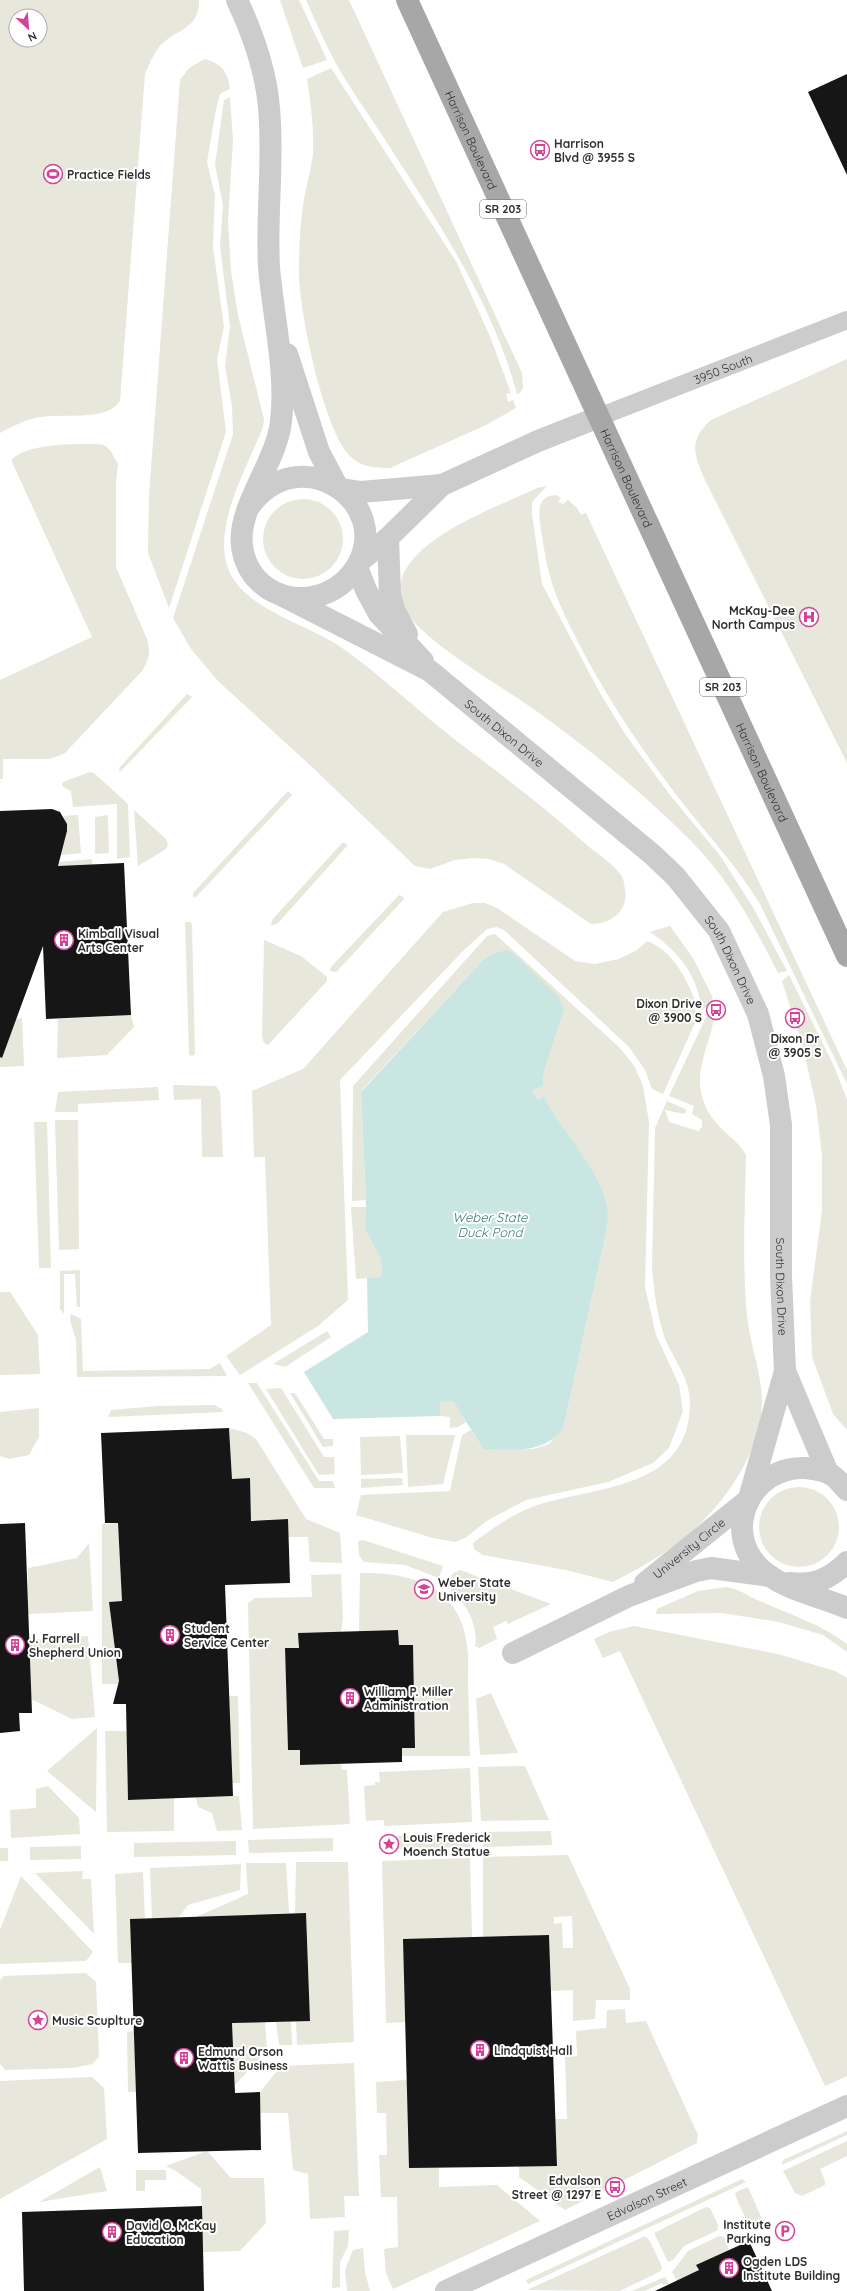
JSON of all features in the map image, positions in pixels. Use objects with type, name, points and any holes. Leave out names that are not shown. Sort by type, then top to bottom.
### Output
[{"type":"main road","name":"Harrison Boulevard","points":[[407,0],[847,956]]},
{"type":"street","points":[[237,0],[260,58],[269,108],[270,268],[282,389],[282,420],[278,438],[250,507],[242,532],[245,558],[259,581],[282,595],[294,598],[318,597],[341,586],[358,564],[388,538],[442,485]]},
{"type":"street","points":[[275,316],[317,446],[339,488],[356,507],[361,517],[364,539],[358,564]]},
{"type":"street","name":"3950 South","points":[[599,417],[847,320]]},
{"type":"street","points":[[250,507],[264,490],[283,479],[305,476],[326,480],[339,488],[361,492],[442,485],[538,441],[599,417]]},
{"type":"street","points":[[388,538],[390,595],[396,612],[424,663]]},
{"type":"street","name":"South Dixon Drive","points":[[358,564],[366,590],[379,614],[424,663],[653,855],[676,877],[702,907],[719,931],[731,952],[758,1014],[768,1048],[781,1125],[782,1334],[785,1371],[742,1525],[745,1544],[755,1562],[774,1579]]},
{"type":"street","name":"South Dixon Drive","points":[[282,595],[424,663]]},
{"type":"street","name":"South Dixon Drive","points":[[785,1371],[839,1478]]},
{"type":"street","name":"University Circle","points":[[629,1596],[749,1499],[764,1481],[781,1471],[800,1468],[839,1478]]},
{"type":"street","points":[[774,1579],[797,1584],[818,1581],[837,1572],[847,1562]]},
{"type":"street","name":"University Circle","points":[[513,1653],[629,1596],[696,1571],[711,1568],[774,1579]]},
{"type":"street","points":[[774,1579],[847,1608]]},
{"type":"street","name":"Edvalson Street","points":[[446,2291],[847,2106]]},
{"type":"shaded area","points":[[0,0],[199,0],[198,10],[191,23],[159,47],[145,74],[120,401],[113,408],[104,412],[81,416],[45,416],[17,424],[0,433]]},
{"type":"shaded area","points":[[280,0],[299,0],[327,60],[303,68]]},
{"type":"shaded area","points":[[306,0],[349,0],[522,373],[523,388],[520,393],[517,394],[506,359],[492,324],[459,258],[440,225],[341,73]]},
{"type":"shaded area","points":[[205,59],[216,63],[226,73],[230,89],[220,94],[207,162],[215,195],[213,247],[224,327],[217,359],[226,432],[169,608],[148,553],[149,495],[180,80],[189,68]]},
{"type":"shaded area","points":[[331,68],[457,263],[491,339],[511,393],[506,394],[508,402],[513,400],[516,408],[486,425],[390,468],[367,466],[357,462],[348,454],[339,439],[330,419],[314,367],[303,313],[299,272],[300,235],[304,199],[313,154],[312,116],[307,79]]},
{"type":"shaded area","points":[[230,97],[233,141],[228,222],[231,271],[238,315],[264,419],[263,427],[235,493],[225,528],[224,545],[226,562],[233,578],[245,592],[259,604],[276,614],[330,640],[345,650],[614,867],[623,878],[626,897],[621,910],[612,919],[605,922],[591,924],[504,864],[489,859],[473,858],[455,860],[430,869],[415,866],[312,767],[218,681],[191,649],[173,618],[233,434],[232,407],[225,366],[230,327],[220,246],[223,205],[215,165],[224,100]]},
{"type":"shaded area","name":"McKay-Dee North Campus","points":[[847,359],[847,763],[705,480],[698,463],[695,448],[699,435],[711,420]]},
{"type":"shaded area","points":[[97,444],[104,445],[110,450],[118,464],[116,482],[116,567],[147,639],[149,648],[148,659],[142,671],[65,753],[50,759],[3,759],[3,779],[0,779],[0,680],[92,637],[12,462],[12,459],[20,454],[41,447]]},
{"type":"shaded area","points":[[547,486],[532,502],[532,514],[542,584],[600,693],[625,734],[670,795],[721,857],[754,909],[787,971],[778,973],[750,920],[728,886],[704,855],[690,840],[636,790],[578,742],[524,702],[457,658],[426,634],[410,618],[402,603],[400,591],[404,573],[416,556],[433,541],[477,515],[537,488]]},
{"type":"shaded area","points":[[556,495],[561,498],[558,502],[563,504],[568,500],[577,508],[581,515],[586,513],[847,1070],[847,1084],[760,904],[739,873],[680,799],[642,748],[618,712],[585,655],[572,629],[559,602],[551,580],[546,562],[540,524],[539,513],[541,503],[549,496]]},
{"type":"shaded area","points":[[295,499],[311,499],[325,505],[337,517],[343,531],[343,547],[337,561],[325,573],[311,579],[295,579],[281,573],[269,561],[263,547],[263,531],[269,517],[281,505]]},
{"type":"shaded area","points":[[187,694],[192,697],[120,772],[119,768]]},
{"type":"shaded area","points":[[90,772],[94,773],[128,804],[130,857],[117,859],[117,804],[73,807],[71,791],[62,786],[63,782]]},
{"type":"shaded area","points":[[288,791],[292,795],[196,897],[193,897],[193,893]]},
{"type":"shaded area","points":[[134,810],[166,839],[168,845],[166,849],[138,866]]},
{"type":"shaded area","points":[[78,815],[81,853],[61,855],[67,831],[64,816]]},
{"type":"shaded area","points":[[108,815],[109,853],[95,854],[95,817]]},
{"type":"shaded area","points":[[342,843],[346,843],[347,846],[278,923],[271,926],[272,920]]},
{"type":"shaded area","points":[[92,859],[93,879],[54,880],[59,862]]},
{"type":"shaded area","points":[[399,895],[404,899],[336,972],[330,971],[331,967]]},
{"type":"shaded area","points":[[473,903],[485,903],[497,908],[575,961],[595,964],[619,959],[637,950],[647,941],[656,945],[670,957],[682,972],[694,998],[698,1016],[663,1094],[652,1089],[645,1070],[629,1047],[504,930],[497,927],[487,929],[463,951],[340,1080],[348,1300],[318,1326],[240,1375],[226,1356],[271,1325],[265,1157],[254,1157],[252,1091],[303,1069],[443,912]]},
{"type":"shaded area","points":[[185,922],[191,922],[192,926],[195,1054],[192,1056],[189,1055]]},
{"type":"shaded area","points":[[670,926],[693,958],[712,996],[713,1002],[702,1010],[696,985],[685,965],[670,948],[650,932]]},
{"type":"shaded area","points":[[495,934],[620,1048],[635,1067],[643,1086],[649,1122],[645,1287],[656,1335],[679,1385],[683,1411],[669,1448],[653,1463],[608,1482],[526,1500],[488,1520],[465,1538],[455,1542],[433,1538],[356,1515],[361,1495],[450,1491],[462,1435],[471,1430],[484,1450],[533,1449],[549,1444],[564,1425],[606,1233],[606,1212],[602,1194],[586,1161],[554,1114],[544,1096],[538,1100],[532,1091],[543,1086],[544,1072],[564,1010],[490,955],[482,961],[361,1091],[366,1200],[352,1201],[353,1086],[487,936]]},
{"type":"shaded area","points":[[264,940],[301,956],[327,977],[327,981],[268,1045],[264,1043],[262,1037]]},
{"type":"shaded area","points":[[789,975],[833,1064],[847,1099],[847,1430],[833,1414],[812,1357],[810,1301],[822,1211],[822,1155],[816,1105],[803,1047],[782,981]]},
{"type":"shaded area","points":[[715,1012],[702,1066],[700,1078],[701,1091],[705,1105],[713,1119],[739,1145],[746,1155],[744,1236],[745,1296],[748,1326],[760,1378],[762,1399],[760,1420],[755,1441],[735,1481],[722,1500],[707,1517],[675,1545],[613,1582],[566,1570],[483,1555],[474,1549],[473,1543],[508,1519],[532,1507],[635,1480],[657,1468],[675,1452],[686,1430],[690,1400],[689,1392],[684,1377],[663,1332],[656,1304],[652,1267],[655,1128],[667,1101],[687,1110],[684,1114],[665,1110],[669,1122],[698,1131],[702,1127],[702,1120],[692,1114],[694,1106],[669,1096],[707,1015]]},
{"type":"shaded area","points":[[131,1015],[134,1027],[107,1055],[57,1058],[58,1019]]},
{"type":"shaded area","points":[[22,1018],[24,1066],[0,1067],[0,1027],[13,1027],[16,1019]]},
{"type":"shaded area","points":[[173,1085],[216,1086],[220,1092],[223,1157],[202,1157],[201,1099],[174,1100]]},
{"type":"shaded area","points":[[158,1087],[159,1100],[78,1104],[78,1112],[55,1112],[58,1092]]},
{"type":"shaded area","points":[[55,1120],[78,1120],[79,1249],[59,1250]]},
{"type":"shaded area","points":[[34,1122],[47,1122],[51,1268],[39,1268]]},
{"type":"shaded area","points":[[351,1207],[366,1207],[365,1229],[381,1259],[382,1277],[356,1279]]},
{"type":"shaded area","points":[[80,1270],[80,1307],[77,1307],[75,1274],[64,1274],[64,1314],[60,1309],[60,1271]]},
{"type":"shaded area","points":[[0,1292],[10,1292],[38,1335],[40,1374],[0,1375]]},
{"type":"shaded area","points":[[71,1314],[81,1319],[83,1371],[210,1369],[220,1363],[227,1376],[77,1377],[76,1340],[70,1320]]},
{"type":"shaded area","points":[[327,1331],[331,1337],[285,1367],[273,1364]]},
{"type":"shaded area","points":[[248,1383],[257,1383],[319,1481],[333,1481],[335,1488],[314,1488]]},
{"type":"shaded area","points":[[281,1388],[324,1457],[334,1457],[335,1474],[319,1475],[266,1389]]},
{"type":"shaded area","points":[[290,1393],[295,1393],[324,1439],[333,1439],[333,1446],[323,1447]]},
{"type":"shaded area","points":[[453,1401],[466,1422],[458,1427],[450,1428],[450,1417],[440,1416],[440,1402]]},
{"type":"shaded area","points":[[214,1405],[222,1409],[223,1412],[108,1417],[111,1410],[158,1406]]},
{"type":"shaded area","points":[[39,1408],[39,1437],[29,1455],[9,1459],[0,1456],[0,1412]]},
{"type":"shaded area","points":[[229,1428],[247,1433],[256,1439],[306,1519],[340,1533],[342,1563],[310,1562],[308,1537],[288,1537],[287,1519],[251,1520],[250,1478],[232,1479]]},
{"type":"shaded area","points":[[406,1435],[455,1435],[443,1484],[408,1487]]},
{"type":"shaded area","points":[[400,1436],[403,1473],[361,1475],[360,1437]]},
{"type":"shaded area","points":[[402,1478],[403,1485],[361,1488],[361,1479]]},
{"type":"shaded area","points":[[791,1487],[807,1487],[821,1494],[832,1505],[839,1519],[839,1535],[836,1542],[827,1555],[821,1560],[807,1567],[791,1567],[777,1560],[766,1549],[759,1535],[759,1519],[766,1505],[777,1494]]},
{"type":"shaded area","points":[[118,1523],[122,1601],[109,1602],[119,1684],[102,1684],[102,1524]]},
{"type":"shaded area","points":[[363,1540],[443,1566],[439,1578],[405,1565],[364,1562],[359,1555],[358,1541]]},
{"type":"shaded area","points":[[89,1543],[93,1611],[28,1614],[28,1568],[77,1558]]},
{"type":"shaded area","points":[[460,1570],[551,1604],[508,1624],[506,1621],[493,1627],[497,1639],[479,1648],[475,1646],[476,1636],[470,1615],[465,1606],[452,1592],[449,1586],[452,1574]]},
{"type":"shaded area","points":[[360,1573],[379,1573],[415,1580],[444,1596],[455,1609],[463,1626],[468,1651],[470,1756],[402,1756],[402,1748],[415,1747],[413,1645],[399,1645],[398,1630],[359,1631]]},
{"type":"shaded area","points":[[341,1574],[343,1618],[341,1632],[299,1633],[299,1648],[285,1648],[288,1750],[300,1750],[301,1765],[341,1764],[342,1770],[347,1770],[350,1824],[253,1829],[248,1603],[255,1598],[312,1597],[311,1575]]},
{"type":"shaded area","points":[[726,1587],[741,1591],[757,1600],[806,1620],[827,1631],[847,1644],[847,1652],[823,1635],[779,1622],[722,1613],[656,1614],[657,1609],[698,1591]]},
{"type":"shaded area","points":[[634,1626],[778,1654],[835,1671],[847,1678],[847,2076],[825,2086],[620,1651],[603,1658],[594,1639],[609,1632]]},
{"type":"shaded area","points":[[88,1636],[95,1717],[72,1719],[31,1699],[30,1640]]},
{"type":"shaded area","points":[[491,1693],[518,1753],[480,1755],[476,1699]]},
{"type":"shaded area","points":[[229,1696],[238,1696],[240,1783],[232,1783]]},
{"type":"shaded area","points":[[97,1728],[96,1812],[47,1771]]},
{"type":"shaded area","points":[[105,1731],[127,1731],[128,1800],[174,1798],[174,1831],[107,1832]]},
{"type":"shaded area","points":[[525,1766],[549,1820],[481,1821],[478,1767]]},
{"type":"shaded area","points":[[470,1768],[472,1822],[384,1826],[384,1820],[366,1821],[364,1786],[375,1785],[375,1782],[380,1782],[379,1772]]},
{"type":"shaded area","points":[[48,1786],[79,1818],[80,1834],[11,1838],[10,1810],[36,1808],[36,1789]]},
{"type":"shaded area","points":[[239,1796],[242,1830],[217,1831],[212,1813],[198,1807],[196,1797]]},
{"type":"shaded area","points":[[551,1831],[552,1845],[483,1847],[483,1832]]},
{"type":"shaded area","points":[[471,1833],[471,1847],[397,1849],[397,1836]]},
{"type":"shaded area","points":[[333,1838],[333,1851],[249,1853],[248,1840]]},
{"type":"shaded area","points":[[236,1841],[236,1855],[134,1857],[134,1843]]},
{"type":"shaded area","points":[[81,1846],[81,1859],[30,1860],[30,1847]]},
{"type":"shaded area","points":[[0,1848],[8,1848],[8,1861],[0,1861]]},
{"type":"shaded area","points":[[568,1855],[630,1989],[630,2000],[596,2000],[595,2019],[573,2021],[573,1990],[551,1991],[549,1935],[483,1937],[483,1857]],"holes":[[[572,1916],[573,1948],[563,1948],[562,1923],[554,1924],[554,1917]]]},
{"type":"shaded area","points":[[470,1858],[472,1937],[406,2022],[386,2023],[382,1861]]},
{"type":"shaded area","points":[[296,1862],[348,1862],[354,2042],[297,2045],[296,2021],[310,2020],[306,1913],[295,1913]]},
{"type":"shaded area","points":[[246,1863],[286,1863],[289,1913],[196,1917],[248,1894]]},
{"type":"shaded area","points":[[241,1864],[240,1890],[188,1905],[178,1918],[152,1919],[150,1868]]},
{"type":"shaded area","points":[[83,1871],[82,1879],[91,1879],[94,1934],[35,1873]]},
{"type":"shaded area","points":[[143,1872],[145,1919],[132,1963],[118,1963],[115,1874]]},
{"type":"shaded area","points":[[21,1876],[93,1952],[86,1961],[0,1964],[0,1930]]},
{"type":"shaded area","points":[[86,1973],[96,1982],[99,2057],[92,2064],[73,2068],[5,2070],[0,2064],[0,1980],[4,1976]]},
{"type":"shaded area","points":[[625,2009],[626,2023],[646,2021],[698,2135],[697,2143],[565,2210],[519,2177],[519,2166],[557,2165],[555,2119],[567,2119],[565,2057],[577,2056],[576,2031],[606,2028],[607,2010]]},
{"type":"shaded area","points":[[291,2021],[292,2045],[279,2045],[276,2022]]},
{"type":"shaded area","points":[[265,2022],[267,2050],[235,2085],[232,2023]]},
{"type":"shaded area","points":[[134,2031],[136,2092],[128,2092],[127,2032]]},
{"type":"shaded area","points":[[354,2063],[359,2196],[344,2196],[345,2217],[310,2219],[308,2174],[293,2170],[288,2113],[260,2113],[260,2092],[281,2066]]},
{"type":"shaded area","points":[[92,2077],[104,2088],[107,2139],[0,2199],[0,2081]]},
{"type":"shaded area","points":[[407,2080],[439,2167],[439,2187],[497,2185],[540,2221],[393,2289],[386,2273],[384,2249],[398,2247],[397,2197],[381,2197],[379,2155],[387,2155],[386,2113],[377,2113],[376,2082]]},
{"type":"shaded area","points":[[847,2131],[847,2135],[782,2165],[783,2160]]},
{"type":"shaded area","points":[[847,2141],[847,2156],[820,2169],[825,2185],[802,2196],[795,2193],[783,2171]]},
{"type":"shaded area","points":[[207,2151],[231,2178],[264,2178],[266,2223],[240,2251],[203,2252],[201,2189],[176,2171],[166,2166]]},
{"type":"shaded area","points":[[100,2167],[107,2191],[39,2202]]},
{"type":"shaded area","points":[[136,2170],[166,2170],[166,2180],[145,2180],[145,2191],[136,2191]]},
{"type":"shaded area","points":[[742,2179],[746,2182],[528,2284],[526,2280]]},
{"type":"shaded area","points":[[748,2187],[762,2219],[759,2223],[750,2228],[735,2195],[736,2192]]},
{"type":"shaded area","points":[[706,2207],[710,2208],[718,2225],[718,2230],[684,2246],[673,2260],[668,2262],[654,2233]]},
{"type":"shaded area","points":[[349,2230],[348,2246],[340,2262],[340,2287],[332,2288],[334,2231]]},
{"type":"shaded area","points":[[645,2236],[650,2241],[662,2267],[661,2271],[620,2291],[527,2290]]},
{"type":"shaded area","points":[[719,2236],[724,2237],[729,2250],[697,2265],[699,2271],[677,2281],[672,2272],[688,2251]]},
{"type":"shaded area","points":[[363,2248],[365,2272],[370,2291],[347,2291],[345,2270],[353,2250]]},
{"type":"shaded area","points":[[665,2277],[672,2288],[670,2289],[668,2284],[663,2285],[662,2283],[645,2291],[632,2291]]},
{"type":"water","name":"Weber State Duck Pond","points":[[506,950],[513,953],[559,997],[564,1010],[544,1072],[543,1086],[532,1091],[538,1100],[544,1096],[561,1125],[591,1168],[605,1199],[608,1217],[606,1233],[564,1425],[557,1435],[539,1446],[518,1450],[484,1450],[453,1401],[440,1402],[440,1416],[333,1419],[304,1372],[368,1332],[367,1278],[382,1277],[381,1259],[365,1229],[366,1200],[361,1092],[482,961],[490,955]]},
{"type":"building","points":[[847,74],[847,175],[808,92]]},
{"type":"building","name":"Kimball Visual Arts Center","points":[[52,809],[60,812],[67,824],[67,831],[58,866],[124,863],[131,1015],[46,1019],[43,946],[2,1058],[0,1057],[0,811]]},
{"type":"building","name":"Student Service Center","points":[[229,1428],[232,1479],[250,1478],[251,1521],[288,1519],[290,1583],[225,1585],[233,1796],[128,1800],[126,1704],[113,1704],[119,1681],[109,1602],[122,1601],[118,1523],[105,1523],[101,1433]]},
{"type":"building","name":"J. Farrell Shepherd Union","points":[[25,1523],[32,1713],[19,1713],[20,1731],[0,1733],[0,1524]]},
{"type":"building","name":"William P. Miller Administration","points":[[398,1630],[399,1645],[413,1645],[415,1748],[402,1748],[402,1762],[300,1765],[300,1750],[288,1750],[285,1648],[299,1648],[298,1633]]},
{"type":"building","name":"Edmund Orson Wattis Business","points":[[306,1913],[310,2021],[232,2023],[235,2093],[260,2092],[261,2150],[138,2153],[130,1919]]},
{"type":"building","name":"Lindquist Hall","points":[[549,1935],[557,2166],[409,2168],[403,1939]]},
{"type":"building","name":"David O. McKay Education","points":[[202,2206],[204,2291],[24,2291],[22,2212]]},
{"type":"building","name":"Ogden LDS Institute Building","points":[[749,2241],[772,2291],[655,2291],[699,2270],[696,2265]]},
{"type":"place","name":"Harrison Blvd @ 3955 S","points":[[540,150]]},
{"type":"place","name":"Practice Fields","points":[[53,174]]},
{"type":"place","name":"McKay-Dee North Campus","points":[[809,617]]},
{"type":"place","name":"Kimball Visual Arts Center","points":[[64,940]]},
{"type":"place","name":"Dixon Drive @ 3900 S","points":[[716,1010]]},
{"type":"place","name":"Dixon Dr @ 3905 S","points":[[795,1018]]},
{"type":"place","name":"Weber State University","points":[[424,1589]]},
{"type":"place","name":"Student Service Center","points":[[170,1635]]},
{"type":"place","name":"J. Farrell Shepherd Union","points":[[15,1645]]},
{"type":"place","name":"William P. Miller Administration","points":[[350,1698]]},
{"type":"place","name":"Louis Frederick Moench Statue","points":[[389,1844]]},
{"type":"place","name":"Music Scuplture","points":[[38,2020]]},
{"type":"place","name":"Lindquist Hall","points":[[480,2050]]},
{"type":"place","name":"Edmund Orson Wattis Business","points":[[184,2058]]},
{"type":"place","name":"Edvalson Street @ 1297 E","points":[[615,2187]]},
{"type":"place","name":"Institute Parking","points":[[785,2231]]},
{"type":"place","name":"David O. McKay Education","points":[[112,2232]]},
{"type":"place","name":"Ogden LDS Institute Building","points":[[729,2268]]}]
